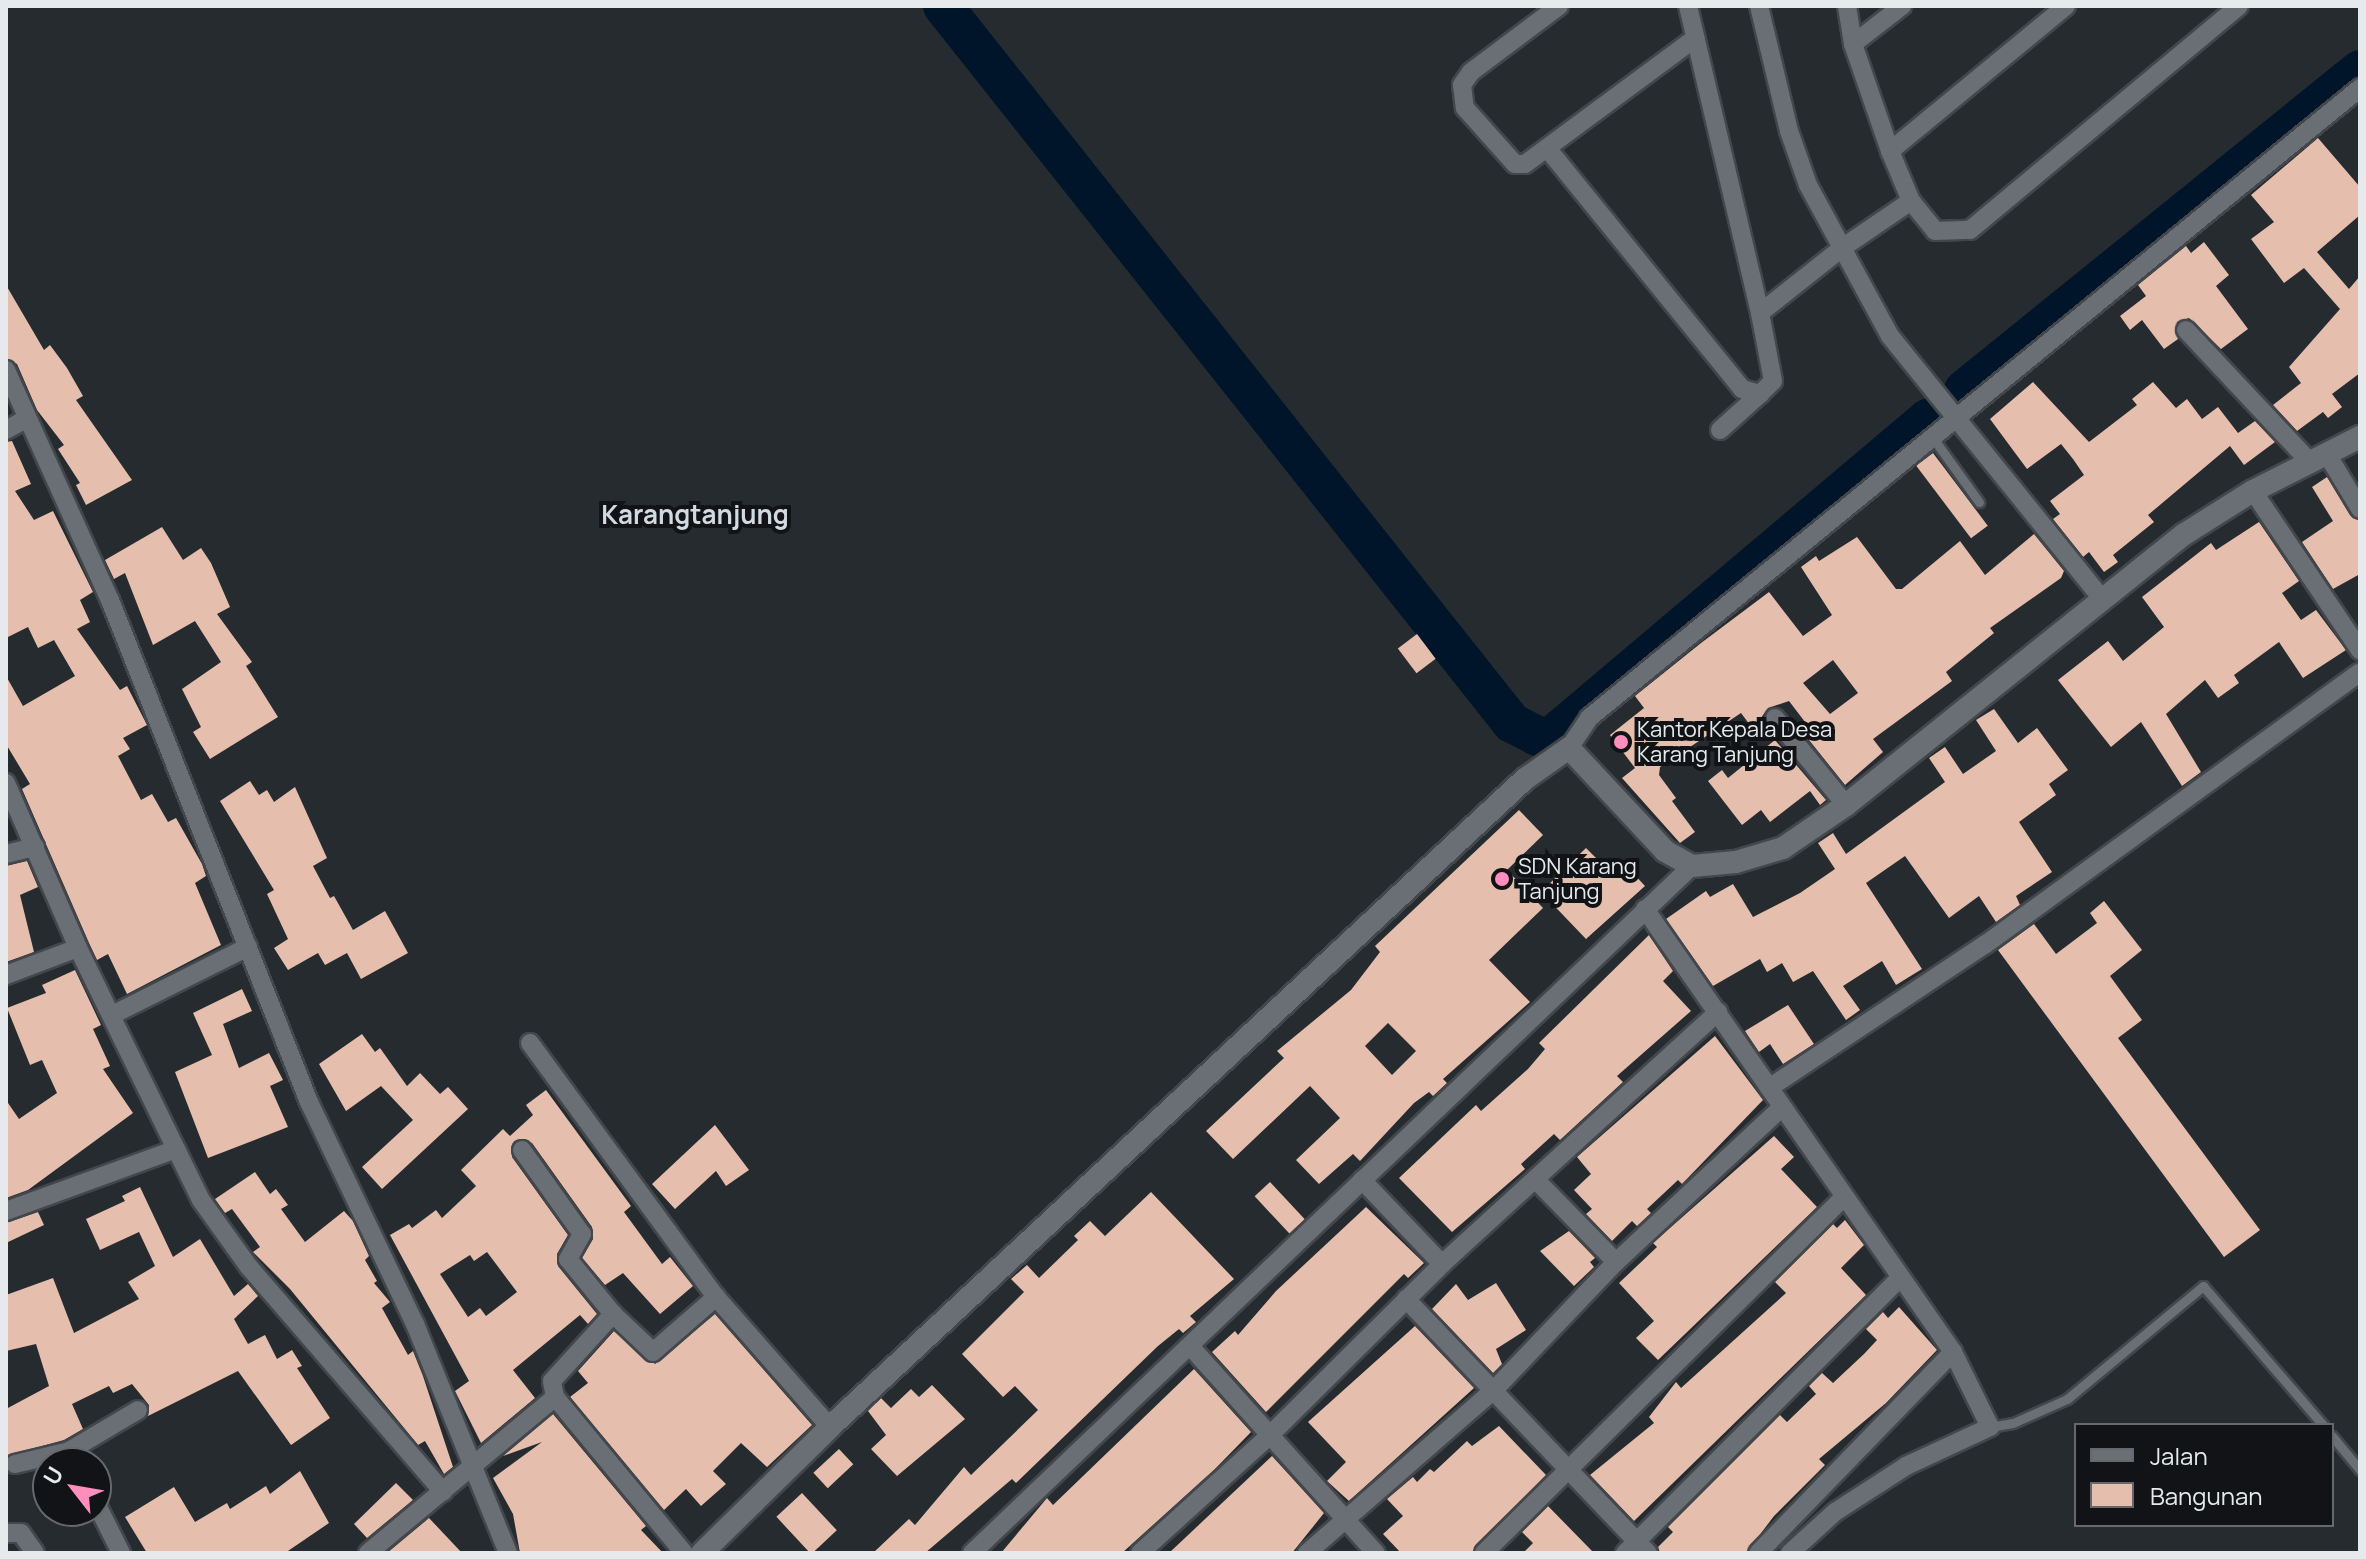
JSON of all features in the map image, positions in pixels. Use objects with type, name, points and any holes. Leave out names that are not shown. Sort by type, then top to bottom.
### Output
[{"type":"street","points":[[1559,6],[1471,72],[1462,85],[1465,108],[1515,164],[1525,164],[1695,38]]},
{"type":"street","points":[[1688,6],[1773,381],[1720,430]]},
{"type":"street","points":[[1759,6],[1789,131],[1808,185],[1890,336],[2102,599]]},
{"type":"street","points":[[1847,6],[1853,44],[1890,151],[1911,201],[1935,231],[1970,230],[2239,6]]},
{"type":"street","points":[[1853,44],[1902,6]]},
{"type":"street","points":[[1890,151],[2066,6]]},
{"type":"street","points":[[702,1553],[830,1427],[1525,779],[1569,748],[1589,718],[2360,88]]},
{"type":"street","points":[[1547,148],[1742,389],[1760,394]]},
{"type":"street","points":[[1760,313],[1842,248],[1911,201]]},
{"type":"street","points":[[2186,330],[2318,458],[2360,509]]},
{"type":"street","points":[[6,370],[110,600],[309,1102],[415,1324],[508,1553]]},
{"type":"street","points":[[6,430],[26,419]]},
{"type":"street","points":[[1569,748],[1665,851],[1692,866],[1736,862],[1783,848],[1846,805],[2183,535],[2253,491],[2360,437]]},
{"type":"street","points":[[2253,491],[2360,650]]},
{"type":"street","points":[[1769,1088],[1986,944],[2360,672]]},
{"type":"street","points":[[1775,718],[1846,805]]},
{"type":"street","points":[[6,783],[78,948],[114,1014],[201,1200],[249,1267],[443,1492]]},
{"type":"street","points":[[6,854],[35,847]]},
{"type":"street","points":[[972,1553],[1692,866]]},
{"type":"street","points":[[1645,909],[1718,1012],[1842,1199],[1953,1352],[1990,1427],[1906,1466],[1835,1512],[1790,1553]]},
{"type":"street","points":[[114,1014],[248,947]]},
{"type":"street","points":[[6,975],[78,948]]},
{"type":"street","points":[[1140,1553],[1270,1435],[1442,1264],[1718,1012]]},
{"type":"street","points":[[530,1043],[716,1297],[830,1427]]},
{"type":"street","points":[[1307,1553],[1493,1391],[1616,1262],[1782,1107]]},
{"type":"street","points":[[6,1211],[176,1149]]},
{"type":"street","points":[[522,1150],[582,1234],[568,1259],[613,1314],[653,1352],[716,1297]]},
{"type":"street","points":[[1535,1179],[1616,1262]]},
{"type":"street","points":[[1362,1180],[1442,1264]]},
{"type":"street","points":[[1484,1553],[1842,1199]]},
{"type":"street","points":[[1406,1299],[1567,1468],[1636,1549],[1901,1277]]},
{"type":"street","points":[[613,1314],[552,1381],[555,1397],[684,1553]]},
{"type":"street","points":[[1190,1346],[1376,1553]]},
{"type":"street","points":[[1758,1553],[1953,1352]]},
{"type":"street","points":[[368,1553],[555,1397]]},
{"type":"street","points":[[86,1447],[138,1410]]},
{"type":"street","points":[[15,1464],[32,1462]]},
{"type":"street","points":[[108,1527],[121,1553]]},
{"type":"street","points":[[6,1533],[21,1533],[35,1553]]},
{"type":"lane","points":[[1933,438],[1979,502]]},
{"type":"lane","points":[[1990,1427],[2013,1423],[2067,1399],[2203,1286],[2321,1423]]},
{"type":"lane","points":[[2334,1438],[2360,1470]]},
{"type":"building","points":[[2318,138],[2360,187],[2360,215],[2317,252],[2349,289],[2360,276],[2360,373],[2332,394],[2342,407],[2328,418],[2323,412],[2297,431],[2273,405],[2301,383],[2289,367],[2340,309],[2304,268],[2284,283],[2251,239],[2274,222],[2251,195]]},
{"type":"building","points":[[2204,242],[2229,275],[2216,286],[2248,329],[2221,349],[2189,318],[2177,322],[2178,339],[2164,349],[2142,320],[2130,330],[2120,316],[2146,296],[2138,285],[2186,246],[2191,253]]},
{"type":"building","points":[[6,285],[44,350],[50,345],[67,368],[83,396],[76,400],[132,480],[86,505],[76,485],[80,483],[58,449],[64,445],[37,410],[17,364],[6,358]]},
{"type":"building","points":[[2033,382],[2089,442],[2137,405],[2132,399],[2153,382],[2176,408],[2187,399],[2202,419],[2218,407],[2238,433],[2255,421],[2275,442],[2244,465],[2230,446],[2148,515],[2154,522],[2113,555],[2118,562],[2104,572],[2089,552],[2083,557],[2053,519],[2060,514],[2050,501],[2084,475],[2073,459],[2061,444],[2027,469],[1990,419]]},
{"type":"building","points":[[12,441],[31,484],[15,491],[34,520],[53,511],[93,592],[80,600],[90,622],[77,629],[120,690],[127,686],[147,725],[123,738],[130,749],[118,756],[141,800],[152,794],[168,822],[176,818],[202,864],[206,876],[195,883],[221,945],[127,994],[108,954],[97,960],[22,789],[30,784],[6,744],[6,676],[23,706],[75,676],[54,640],[38,648],[28,627],[6,638],[6,442]]},
{"type":"building","points":[[1933,453],[1988,526],[1971,538],[1916,466]]},
{"type":"building","points":[[2327,477],[2350,515],[2360,521],[2360,574],[2333,589],[2302,542],[2333,521],[2312,487]]},
{"type":"building","points":[[2259,522],[2299,581],[2282,593],[2301,620],[2316,610],[2346,650],[2303,678],[2279,642],[2234,675],[2239,683],[2218,698],[2205,680],[2166,714],[2201,772],[2182,786],[2141,722],[2111,747],[2058,680],[2108,641],[2123,661],[2164,627],[2142,597],[2211,543],[2216,550]]},
{"type":"building","points":[[162,527],[183,560],[201,548],[211,563],[230,607],[217,614],[252,662],[246,666],[278,717],[210,759],[193,732],[201,727],[182,689],[221,662],[195,621],[153,645],[125,573],[114,579],[105,560]]},
{"type":"building","points":[[2034,534],[2064,571],[2061,578],[1990,628],[1994,633],[1946,672],[1952,681],[1873,739],[1883,752],[1845,785],[1809,740],[1815,735],[1789,701],[1768,708],[1753,729],[1741,713],[1660,767],[1659,775],[1676,798],[1672,801],[1695,832],[1680,843],[1622,778],[1635,768],[1610,735],[1644,708],[1635,696],[1701,643],[1769,592],[1803,636],[1832,615],[1801,567],[1816,556],[1819,561],[1857,537],[1896,589],[1902,589],[1960,541],[1985,575]],"holes":[[[1833,660],[1858,693],[1830,714],[1803,683]]]},
{"type":"building","points":[[1417,634],[1436,659],[1416,673],[1398,648]]},
{"type":"building","points":[[1994,709],[2018,743],[2037,728],[2068,770],[2049,784],[2056,795],[2019,822],[2052,872],[2016,896],[2020,905],[1996,922],[1979,896],[1949,918],[1905,856],[1866,883],[1922,969],[1896,985],[1882,961],[1843,986],[1860,1010],[1846,1020],[1813,971],[1793,982],[1782,963],[1767,972],[1760,959],[1713,986],[1666,919],[1706,891],[1710,897],[1733,884],[1753,917],[1800,893],[1835,869],[1818,843],[1833,833],[1846,854],[1945,782],[1929,758],[1945,747],[1963,774],[1996,751],[1976,720]]},
{"type":"building","points":[[1775,740],[1826,800],[1820,805],[1810,791],[1770,822],[1761,810],[1742,825],[1708,781],[1722,770],[1728,778]]},
{"type":"building","points":[[250,781],[259,795],[267,790],[274,802],[295,787],[327,858],[313,866],[330,898],[334,896],[353,930],[385,911],[408,953],[361,979],[347,953],[325,965],[318,953],[288,970],[274,948],[288,939],[267,894],[274,890],[220,801]]},
{"type":"building","points":[[1519,810],[1543,835],[1507,870],[1543,908],[1489,960],[1530,1002],[1443,1079],[1447,1083],[1433,1096],[1429,1092],[1414,1103],[1360,1161],[1353,1154],[1319,1184],[1296,1160],[1340,1118],[1310,1086],[1233,1159],[1206,1131],[1284,1058],[1277,1051],[1351,990],[1380,952],[1375,946]],"holes":[[[1388,1023],[1416,1051],[1392,1075],[1365,1046]]]},
{"type":"building","points":[[1586,848],[1608,870],[1620,859],[1645,886],[1586,939],[1541,892]]},
{"type":"building","points":[[27,861],[38,887],[20,895],[34,952],[6,962],[6,866]]},
{"type":"building","points":[[2104,901],[2142,950],[2110,976],[2142,1020],[2118,1038],[2260,1230],[2224,1257],[1998,950],[2034,924],[2056,954],[2097,923],[2090,913]]},
{"type":"building","points":[[1649,935],[1673,971],[1663,981],[1691,1011],[1617,1076],[1623,1082],[1560,1140],[1554,1134],[1521,1164],[1525,1169],[1452,1232],[1399,1178],[1476,1105],[1481,1111],[1528,1069],[1545,1049],[1539,1043]]},
{"type":"building","points":[[75,970],[101,1025],[93,1029],[110,1066],[103,1069],[133,1113],[28,1190],[6,1198],[6,1100],[19,1119],[57,1093],[42,1060],[30,1065],[7,1008],[46,993],[42,985]]},
{"type":"building","points":[[242,989],[252,1011],[223,1024],[239,1068],[269,1053],[283,1080],[270,1086],[288,1127],[208,1158],[175,1072],[212,1055],[193,1013]]},
{"type":"building","points":[[1788,1005],[1814,1044],[1783,1064],[1770,1044],[1759,1052],[1745,1031]]},
{"type":"building","points":[[362,1034],[375,1052],[380,1048],[407,1086],[420,1073],[440,1094],[448,1087],[468,1109],[382,1189],[362,1167],[413,1120],[381,1086],[346,1111],[319,1064]]},
{"type":"building","points":[[1715,1036],[1763,1100],[1682,1184],[1678,1180],[1647,1209],[1651,1213],[1637,1226],[1632,1221],[1612,1241],[1586,1214],[1592,1209],[1574,1190],[1591,1174],[1577,1157]]},
{"type":"building","points":[[546,1090],[631,1206],[624,1212],[662,1264],[670,1257],[693,1286],[660,1314],[623,1273],[605,1285],[582,1258],[593,1239],[592,1227],[532,1143],[514,1141],[512,1157],[568,1235],[557,1254],[558,1266],[597,1314],[588,1324],[580,1315],[513,1370],[535,1398],[481,1443],[455,1391],[469,1381],[390,1235],[409,1224],[412,1228],[436,1210],[442,1218],[476,1186],[461,1170],[503,1129],[510,1136],[533,1115],[526,1105]],"holes":[[[487,1252],[517,1292],[486,1316],[480,1308],[468,1317],[440,1274],[470,1255],[474,1261]]]},
{"type":"building","points":[[715,1125],[749,1170],[726,1186],[716,1171],[675,1209],[652,1184]]},
{"type":"building","points":[[1774,1136],[1794,1157],[1781,1169],[1817,1207],[1658,1360],[1636,1338],[1654,1321],[1619,1283],[1657,1247],[1653,1243]]},
{"type":"building","points":[[255,1172],[270,1194],[276,1189],[288,1205],[281,1209],[305,1242],[344,1211],[353,1221],[369,1256],[365,1260],[377,1281],[374,1283],[390,1302],[382,1308],[408,1355],[413,1351],[423,1376],[453,1467],[444,1474],[425,1441],[418,1445],[290,1289],[253,1252],[260,1247],[232,1209],[225,1213],[215,1199]]},
{"type":"building","points":[[1270,1182],[1305,1219],[1289,1234],[1255,1196]]},
{"type":"building","points":[[140,1187],[173,1257],[200,1239],[234,1296],[248,1284],[258,1296],[234,1319],[248,1344],[265,1335],[277,1359],[292,1350],[302,1366],[297,1368],[330,1418],[291,1445],[238,1371],[148,1416],[149,1405],[132,1384],[113,1393],[109,1386],[72,1404],[83,1429],[64,1440],[6,1456],[6,1409],[49,1386],[36,1344],[6,1351],[6,1295],[53,1278],[74,1333],[139,1299],[128,1282],[155,1266],[139,1232],[100,1250],[86,1219],[125,1201],[122,1196]]},
{"type":"building","points":[[1151,1192],[1234,1279],[1190,1316],[1196,1322],[1183,1333],[1179,1329],[1158,1346],[1016,1483],[1012,1479],[925,1553],[873,1553],[909,1519],[915,1525],[964,1467],[971,1475],[1038,1410],[1015,1386],[1003,1397],[962,1354],[1024,1292],[1011,1279],[1027,1265],[1039,1278],[1078,1240],[1074,1236],[1090,1221],[1105,1236]]},
{"type":"building","points":[[1366,1207],[1424,1263],[1408,1278],[1404,1274],[1266,1412],[1212,1352],[1235,1331],[1238,1335],[1276,1291]]},
{"type":"building","points":[[38,1212],[44,1225],[6,1243],[6,1223]]},
{"type":"building","points":[[1845,1220],[1864,1245],[1841,1268],[1866,1295],[1634,1521],[1590,1475],[1654,1423],[1649,1417],[1676,1382],[1681,1388],[1786,1293],[1775,1282],[1833,1224],[1837,1228]]},
{"type":"building","points":[[1569,1231],[1595,1258],[1590,1262],[1594,1267],[1574,1286],[1540,1251]]},
{"type":"building","points":[[1496,1283],[1526,1330],[1496,1349],[1502,1364],[1493,1373],[1432,1309],[1456,1284],[1468,1300]]},
{"type":"building","points":[[1899,1307],[1937,1350],[1886,1403],[1819,1459],[1825,1465],[1774,1516],[1746,1553],[1660,1553],[1658,1547],[1673,1532],[1668,1527],[1780,1415],[1787,1422],[1816,1394],[1809,1386],[1822,1373],[1833,1383],[1864,1354],[1877,1340],[1866,1329],[1883,1312],[1888,1318]]},
{"type":"building","points":[[715,1314],[812,1425],[767,1467],[741,1443],[713,1471],[726,1484],[701,1506],[686,1489],[664,1510],[570,1397],[588,1383],[578,1371],[614,1331],[655,1364]]},
{"type":"building","points":[[1415,1326],[1474,1388],[1349,1501],[1327,1481],[1346,1462],[1308,1422]]},
{"type":"building","points":[[1194,1369],[1251,1432],[1214,1470],[1122,1553],[1001,1553],[1047,1498],[1053,1505]]},
{"type":"building","points":[[932,1385],[965,1419],[897,1476],[871,1449],[886,1435],[868,1411],[881,1398],[891,1408],[911,1389],[919,1397]]},
{"type":"building","points":[[553,1414],[646,1526],[641,1530],[663,1553],[520,1553],[513,1514],[493,1478],[542,1442],[503,1456]]},
{"type":"building","points":[[1499,1426],[1546,1475],[1471,1553],[1401,1553],[1383,1534],[1403,1516],[1387,1499],[1413,1477],[1417,1482],[1430,1469],[1434,1472],[1467,1441],[1472,1446]]},
{"type":"building","points":[[839,1449],[853,1464],[828,1488],[813,1473]]},
{"type":"building","points":[[1272,1456],[1324,1513],[1292,1553],[1169,1553]]},
{"type":"building","points":[[300,1471],[329,1523],[285,1553],[147,1553],[125,1517],[174,1487],[195,1522],[227,1503],[230,1509],[266,1486],[270,1494]]},
{"type":"building","points":[[396,1483],[413,1500],[367,1538],[354,1524]]},
{"type":"building","points":[[802,1493],[837,1530],[810,1553],[776,1517]]},
{"type":"building","points":[[1548,1506],[1594,1553],[1523,1553],[1533,1543],[1522,1532]]},
{"type":"building","points":[[429,1518],[462,1553],[387,1553]]},
{"type":"waterway","points":[[943,6],[1512,723],[1537,736],[1550,738],[1928,419]]},
{"type":"waterway","points":[[1964,390],[2360,70]]},
{"type":"place","name":"Kantor Kepala Desa Karang Tanjung","points":[[1621,742]]},
{"type":"place","name":"SDN Karang Tanjung","points":[[1502,879]]},
{"type":"district","name":"Karangtanjung","points":[[695,515]]}]
